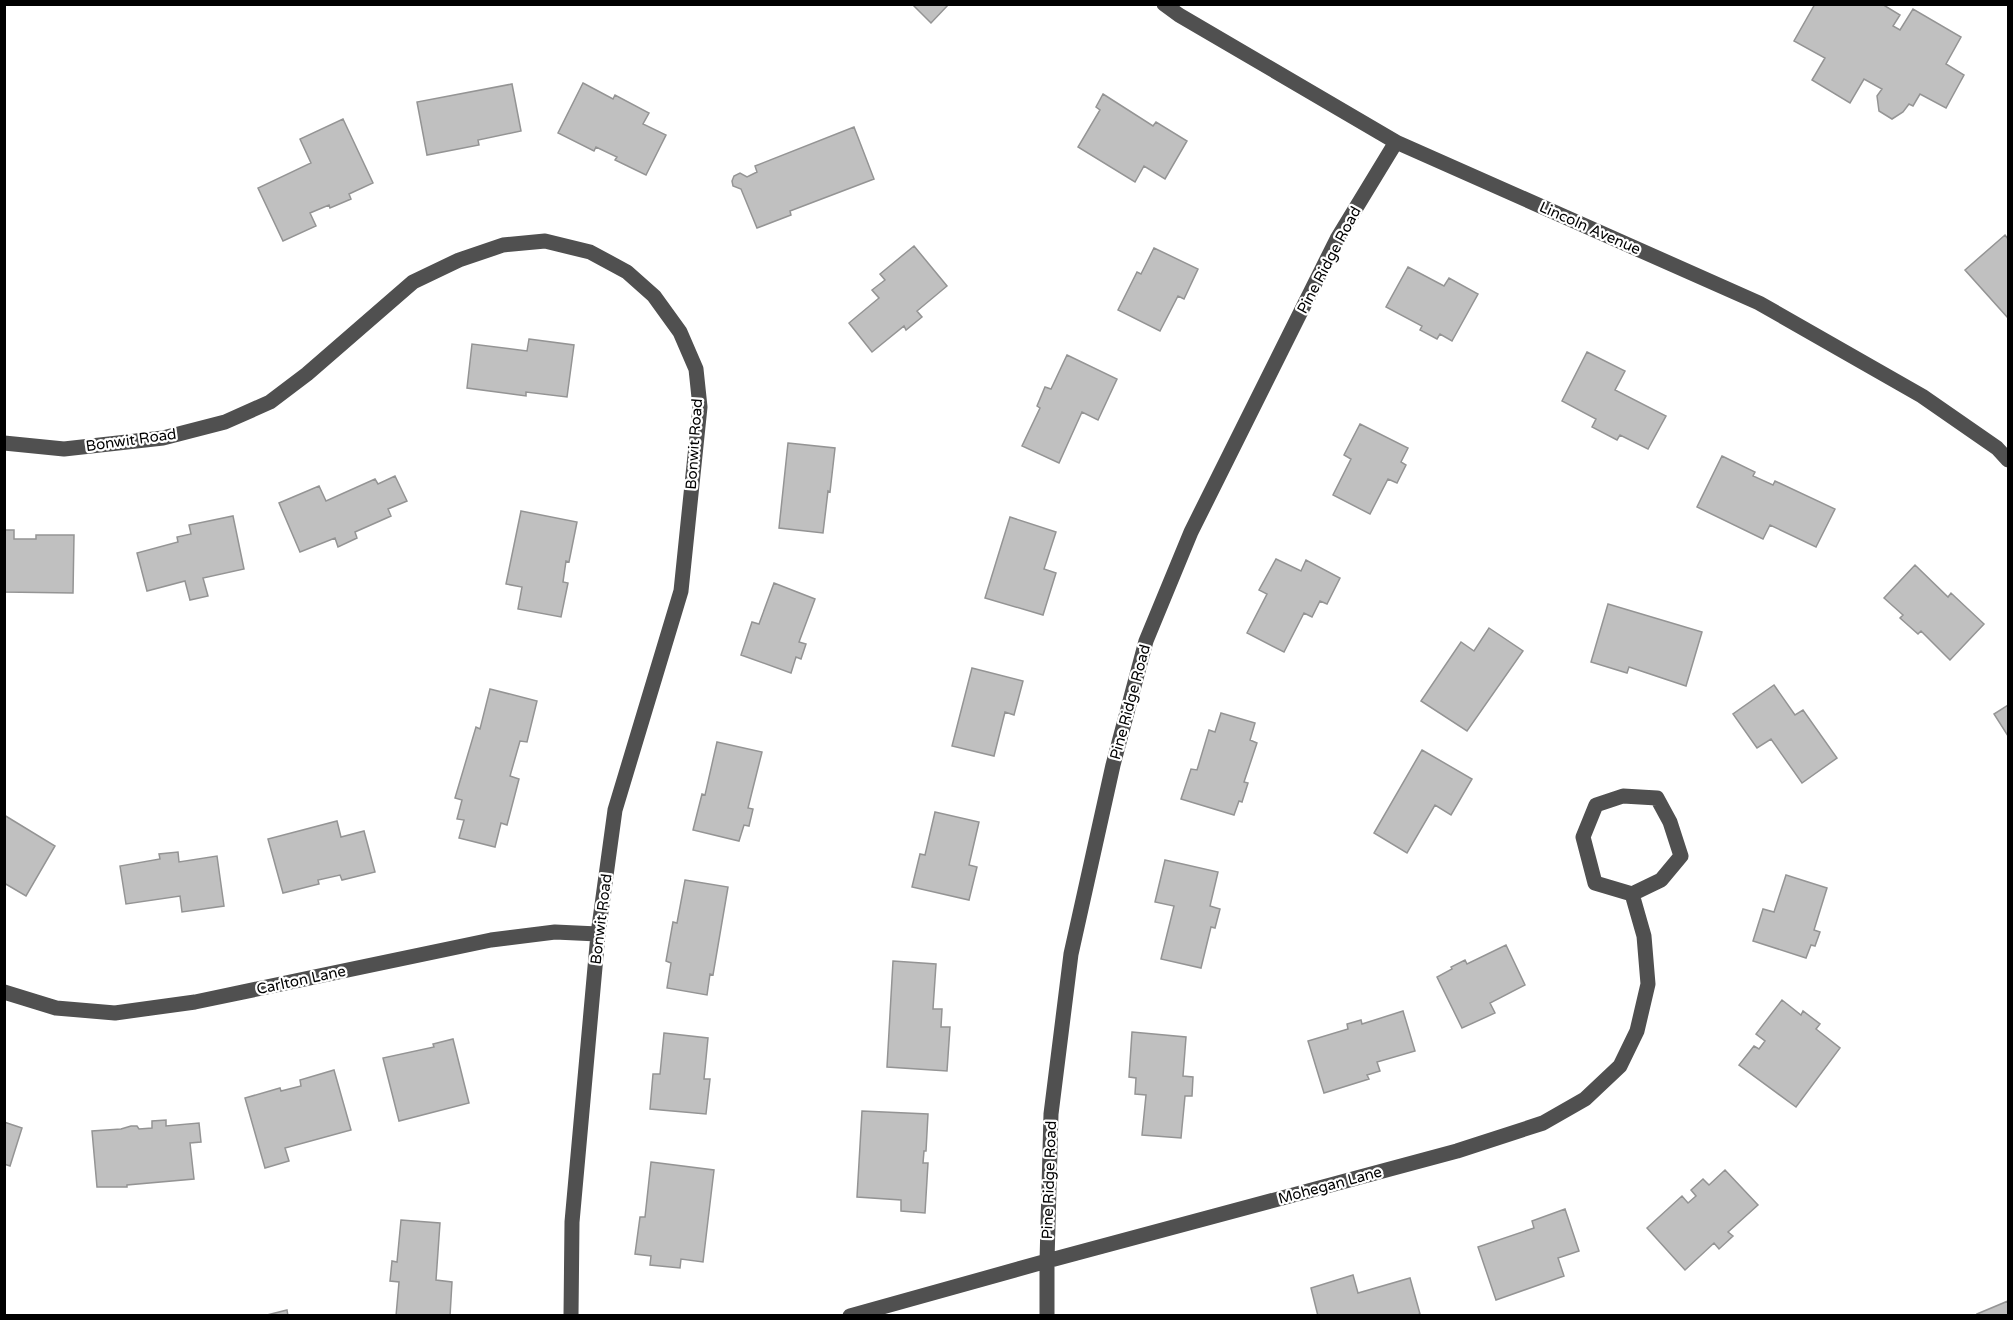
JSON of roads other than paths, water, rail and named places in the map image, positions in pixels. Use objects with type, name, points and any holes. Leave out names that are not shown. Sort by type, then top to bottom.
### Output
[{"type":"street","name":"Lincoln Avenue","points":[[1164,4],[1396,142],[1759,303],[1922,396],[1997,448],[2008,460]]},
{"type":"street","name":"Pine Ridge Road","points":[[1047,1316],[1051,1114],[1071,954],[1113,765],[1146,641],[1191,532],[1337,239],[1396,142]]},
{"type":"street","name":"Bonwit Road","points":[[4,443],[64,449],[163,438],[225,422],[270,402],[307,374],[413,282],[459,260],[503,245],[545,242],[590,252],[627,272],[654,296],[680,332],[696,369],[700,407],[681,591],[615,810],[598,934],[572,1222],[571,1316]]},
{"type":"street","points":[[1623,796],[1657,798],[1670,822],[1681,856],[1661,879],[1632,894],[1595,883],[1583,837],[1596,805],[1623,796]]},
{"type":"street","name":"Mohegan Lane","points":[[850,1316],[1457,1151],[1543,1123],[1585,1099],[1620,1066],[1637,1031],[1648,984],[1644,936],[1632,894]]},
{"type":"street","name":"Carlton Lane","points":[[4,992],[57,1008],[115,1013],[195,1002],[491,940],[555,932],[598,934]]}]
